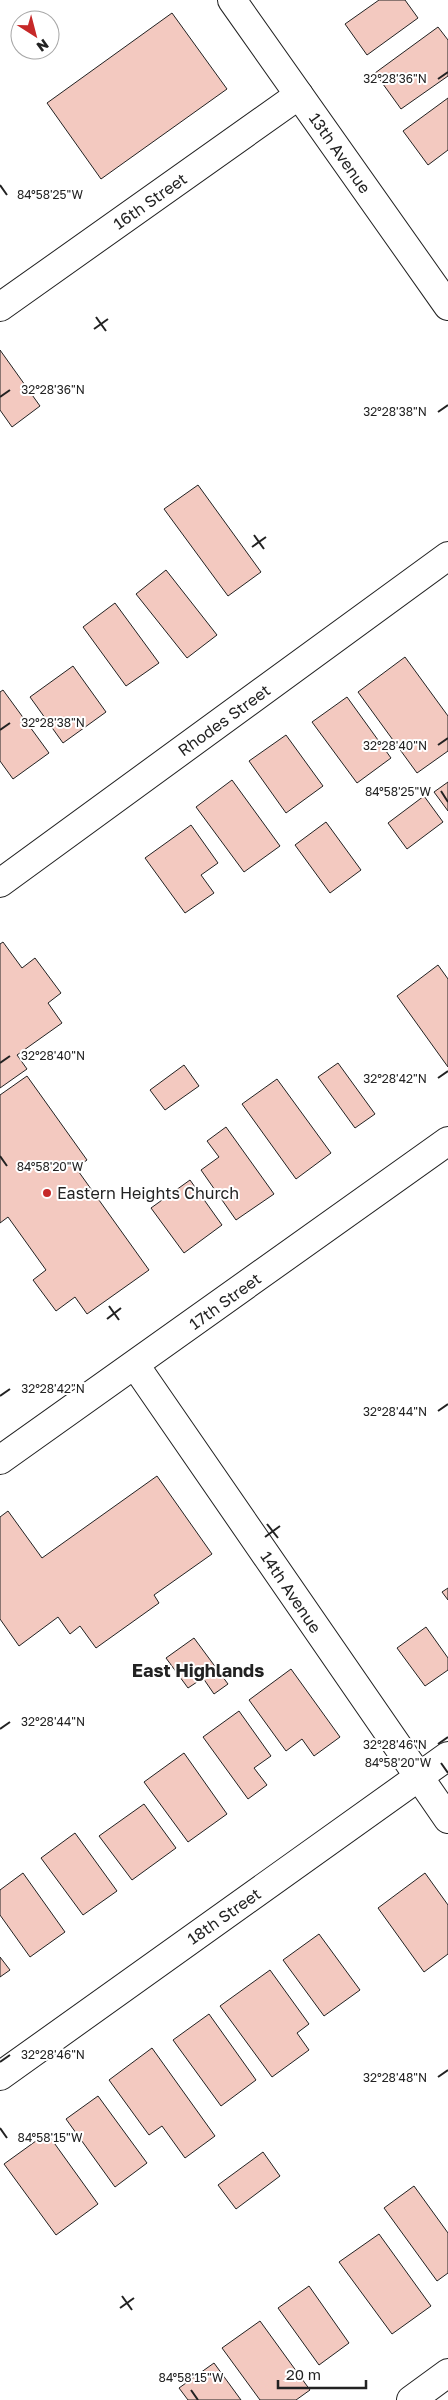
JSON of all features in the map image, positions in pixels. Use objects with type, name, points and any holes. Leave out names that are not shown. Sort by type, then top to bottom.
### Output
[{"type":"street","name":"13th Avenue","points":[[232,0],[448,306]]},
{"type":"street","name":"16th Street","points":[[0,306],[299,95]]},
{"type":"street","name":"Rhodes Street","points":[[0,883],[448,556]]},
{"type":"street","name":"17th Street","points":[[0,1460],[448,1141]]},
{"type":"street","name":"14th Avenue","points":[[135,1365],[448,1820]]},
{"type":"street","name":"18th Street","points":[[0,2076],[448,1756]]},
{"type":"street","points":[[411,2400],[448,2373]]},
{"type":"building","points":[[379,0],[405,0],[418,18],[367,55],[345,24]]},
{"type":"building","points":[[172,13],[227,89],[101,179],[47,103]]},
{"type":"building","points":[[438,27],[448,40],[448,76],[401,109],[375,73]]},
{"type":"building","points":[[448,98],[448,150],[428,165],[403,131]]},
{"type":"building","points":[[0,350],[40,406],[12,427],[0,410]]},
{"type":"building","points":[[198,485],[261,572],[228,596],[164,509]]},
{"type":"building","points":[[166,570],[217,635],[187,658],[136,594]]},
{"type":"building","points":[[115,603],[159,663],[126,686],[83,627]]},
{"type":"building","points":[[405,657],[448,716],[448,751],[417,773],[358,692]]},
{"type":"building","points":[[73,666],[106,712],[63,743],[30,697]]},
{"type":"building","points":[[3,690],[49,753],[13,779],[0,761],[0,692]]},
{"type":"building","points":[[347,697],[391,758],[357,783],[312,722]]},
{"type":"building","points":[[286,735],[323,786],[286,813],[249,761]]},
{"type":"building","points":[[232,780],[280,846],[244,872],[196,807]]},
{"type":"building","points":[[448,782],[448,811],[434,792]]},
{"type":"building","points":[[424,796],[443,822],[407,849],[388,823]]},
{"type":"building","points":[[326,822],[361,870],[330,893],[295,845]]},
{"type":"building","points":[[191,825],[218,863],[201,875],[214,893],[185,913],[145,858]]},
{"type":"building","points":[[3,942],[22,968],[35,958],[61,993],[48,1003],[62,1023],[17,1055],[27,1069],[0,1088],[0,944]]},
{"type":"building","points":[[438,965],[448,979],[448,1067],[397,996]]},
{"type":"building","points":[[338,1063],[375,1114],[355,1128],[318,1077]]},
{"type":"building","points":[[184,1065],[199,1086],[165,1110],[150,1090]]},
{"type":"building","name":"Eastern Heights Church","points":[[27,1076],[87,1160],[76,1168],[149,1270],[87,1314],[75,1297],[56,1311],[33,1280],[46,1270],[8,1217],[0,1223],[0,1095]]},
{"type":"building","points":[[277,1079],[331,1153],[296,1179],[242,1104]]},
{"type":"building","points":[[226,1127],[274,1194],[236,1220],[201,1170],[219,1157],[207,1141]]},
{"type":"building","points":[[190,1180],[222,1225],[184,1253],[151,1208]]},
{"type":"building","points":[[157,1476],[212,1554],[154,1595],[159,1603],[96,1648],[80,1626],[70,1634],[58,1617],[19,1646],[0,1619],[0,1517],[8,1511],[42,1558]]},
{"type":"building","points":[[448,1588],[448,1600],[442,1592]]},
{"type":"building","points":[[426,1627],[448,1658],[448,1670],[425,1686],[397,1648]]},
{"type":"building","points":[[194,1638],[228,1684],[214,1694],[203,1678],[188,1688],[166,1658]]},
{"type":"building","points":[[291,1669],[340,1737],[314,1756],[302,1739],[286,1751],[249,1700]]},
{"type":"building","points":[[239,1711],[271,1756],[254,1768],[267,1785],[248,1799],[203,1737]]},
{"type":"building","points":[[184,1753],[227,1814],[188,1842],[144,1782]]},
{"type":"building","points":[[144,1804],[176,1848],[132,1880],[99,1836]]},
{"type":"building","points":[[75,1833],[117,1891],[83,1915],[41,1858]]},
{"type":"building","points":[[23,1873],[65,1932],[30,1957],[0,1915],[0,1890]]},
{"type":"building","points":[[425,1873],[448,1905],[448,1954],[424,1972],[378,1908]]},
{"type":"building","points":[[319,1934],[360,1990],[324,2016],[283,1960]]},
{"type":"building","points":[[0,1957],[10,1970],[0,1977]]},
{"type":"building","points":[[270,1970],[309,2024],[297,2033],[309,2050],[272,2077],[220,2006]]},
{"type":"building","points":[[209,2014],[256,2080],[221,2106],[173,2040]]},
{"type":"building","points":[[152,2048],[215,2136],[185,2158],[162,2126],[149,2135],[109,2080]]},
{"type":"building","points":[[98,2096],[147,2163],[115,2187],[66,2119]]},
{"type":"building","points":[[47,2133],[98,2204],[56,2235],[4,2164]]},
{"type":"building","points":[[263,2152],[280,2176],[236,2209],[218,2185]]},
{"type":"building","points":[[414,2186],[448,2233],[448,2273],[437,2281],[384,2208]]},
{"type":"building","points":[[379,2234],[431,2306],[392,2334],[339,2262]]},
{"type":"building","points":[[309,2286],[349,2343],[319,2365],[278,2308]]},
{"type":"building","points":[[260,2321],[310,2390],[296,2400],[260,2400],[222,2348]]},
{"type":"building","points":[[214,2363],[241,2400],[188,2400],[179,2388]]},
{"type":"place","name":"Eastern Heights Church","points":[[47,1193]]},
{"type":"district","name":"East Highlands","points":[[198,1671]]}]
